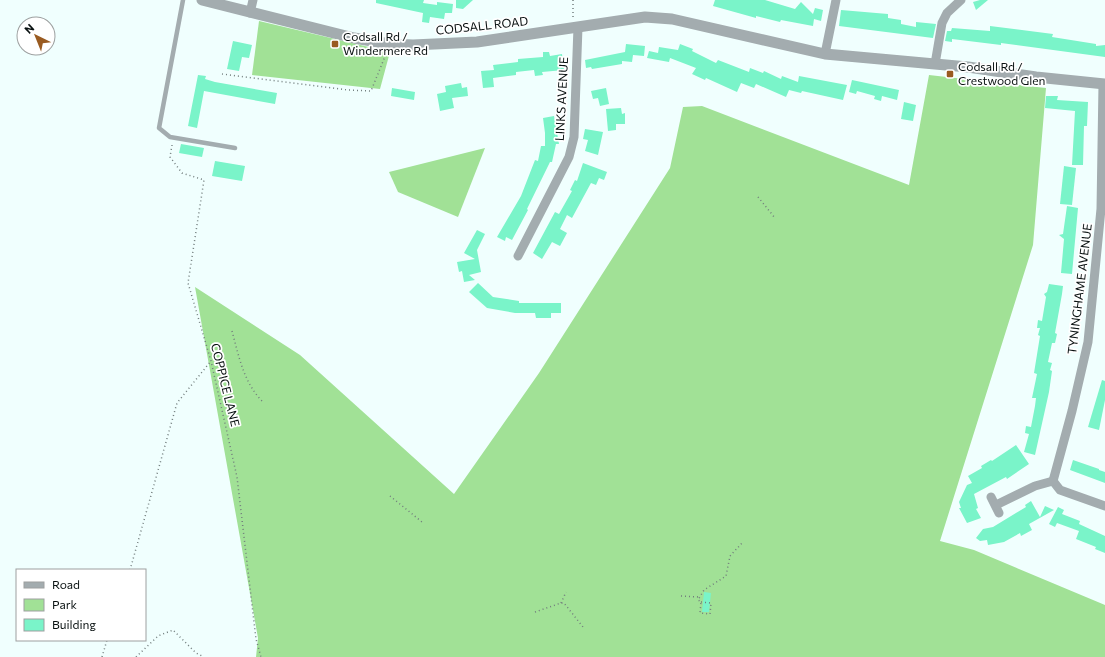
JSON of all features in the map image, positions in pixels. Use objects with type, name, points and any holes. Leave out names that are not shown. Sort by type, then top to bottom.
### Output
[{"type":"street","name":"CODSALL ROAD","points":[[202,0],[354,38],[390,44],[413,45],[477,42],[645,17],[672,19],[825,54],[935,64],[1104,84]]},
{"type":"street","points":[[250,12],[253,0]]},
{"type":"street","points":[[825,54],[836,0]]},
{"type":"street","points":[[935,64],[942,23],[947,13],[961,0]]},
{"type":"street","name":"LINKS AVENUE","points":[[518,256],[569,157],[574,137],[578,27]]},
{"type":"street","name":"TYNINGHAME AVENUE","points":[[1053,481],[1072,411],[1088,342],[1102,209],[1104,84]]},
{"type":"street","points":[[996,505],[1035,486],[1053,481],[1060,490],[1105,506]]},
{"type":"lane","points":[[183,0],[160,128],[173,138],[235,148]]},
{"type":"path","points":[[573,0],[573,21],[578,27]]},
{"type":"path","points":[[222,74],[348,90],[371,90],[390,44]]},
{"type":"path","name":"COPPICE LANE","points":[[173,138],[170,157],[182,172],[204,180],[188,283],[211,361],[237,477],[256,639],[261,657]]},
{"type":"path","points":[[758,197],[775,218]]},
{"type":"path","points":[[232,331],[241,364],[251,388],[264,403]]},
{"type":"path","points":[[130,569],[177,404],[211,361]]},
{"type":"path","points":[[390,496],[422,522]]},
{"type":"path","points":[[701,602],[711,603],[710,614],[700,613],[701,602],[698,600],[704,590],[726,576],[730,556],[742,543]]},
{"type":"path","points":[[561,603],[566,592]]},
{"type":"path","points":[[681,596],[700,597]]},
{"type":"path","points":[[535,612],[561,603],[567,606],[583,627]]},
{"type":"path","points":[[136,657],[158,636],[173,630],[196,653],[204,657]]},
{"type":"path","points":[[102,657],[107,641]]},
{"type":"green space","points":[[259,21],[390,52],[380,89],[252,75]]},
{"type":"green space","points":[[929,75],[1046,88],[1033,245],[940,541],[974,550],[1105,605],[1105,657],[256,657],[258,638],[195,287],[300,355],[454,494],[539,373],[670,168],[683,107],[702,106],[909,185]]},
{"type":"green space","points":[[485,148],[458,217],[398,192],[389,172]]},
{"type":"building","points":[[376,0],[424,0],[423,3],[437,5],[437,2],[453,4],[452,13],[445,13],[444,19],[430,17],[429,23],[422,22],[423,13],[376,3]]},
{"type":"building","points":[[456,0],[473,0],[463,9],[456,8]]},
{"type":"building","points":[[715,0],[765,0],[795,9],[801,2],[813,14],[815,8],[823,10],[821,21],[814,19],[813,26],[781,20],[780,22],[756,16],[756,18],[713,6]]},
{"type":"building","points":[[988,0],[976,10],[973,2]]},
{"type":"building","points":[[841,10],[888,14],[888,18],[901,20],[901,24],[916,27],[916,22],[936,24],[933,38],[839,26]]},
{"type":"building","points":[[990,26],[1053,34],[1052,37],[1096,44],[1096,46],[1105,45],[1105,57],[1001,43],[1001,45],[952,39],[952,42],[945,41],[947,31],[951,31],[952,28],[990,31]]},
{"type":"building","points":[[233,41],[252,45],[249,58],[242,57],[239,71],[227,69]]},
{"type":"building","points":[[626,44],[645,46],[644,56],[633,55],[632,62],[622,61],[622,64],[592,69],[591,67],[586,68],[585,60],[625,52]]},
{"type":"building","points":[[680,44],[693,49],[692,51],[716,63],[718,60],[749,72],[750,68],[763,73],[764,71],[781,79],[782,76],[798,82],[799,76],[847,85],[843,100],[802,91],[801,93],[789,90],[786,97],[756,84],[754,88],[741,83],[737,92],[706,78],[705,80],[692,74],[696,68],[670,58],[669,62],[647,58],[649,51],[658,53],[659,47],[678,50]]},
{"type":"building","points":[[543,52],[549,52],[550,56],[562,54],[564,70],[542,72],[543,75],[535,76],[534,70],[516,72],[516,75],[493,78],[494,87],[483,88],[481,71],[494,70],[493,65],[518,62],[518,59],[543,57]]},
{"type":"building","points":[[198,75],[206,76],[205,79],[215,82],[277,93],[275,104],[204,91],[197,128],[188,126]]},
{"type":"building","points":[[852,80],[899,90],[897,100],[882,96],[881,101],[874,99],[875,96],[857,91],[856,94],[849,92]]},
{"type":"building","points":[[461,83],[462,88],[467,87],[468,96],[452,98],[454,108],[440,111],[437,94],[446,92],[445,86]]},
{"type":"building","points":[[392,88],[415,92],[414,100],[391,96]]},
{"type":"building","points":[[606,88],[609,104],[600,106],[598,98],[593,99],[591,91]]},
{"type":"building","points":[[1046,96],[1058,96],[1057,100],[1088,102],[1087,126],[1084,126],[1083,165],[1072,165],[1075,111],[1045,108]]},
{"type":"building","points":[[904,102],[916,105],[913,121],[901,119]]},
{"type":"building","points":[[621,108],[622,114],[625,113],[625,124],[616,124],[616,130],[608,131],[606,109]]},
{"type":"building","points":[[554,116],[559,144],[556,144],[552,162],[550,162],[527,209],[528,210],[512,240],[506,237],[505,241],[497,237],[521,196],[535,160],[538,161],[541,146],[545,146],[543,118]]},
{"type":"building","points":[[585,129],[603,132],[598,155],[585,151],[588,140],[583,139]]},
{"type":"building","points":[[181,144],[204,148],[202,157],[179,153]]},
{"type":"building","points":[[215,161],[245,166],[242,181],[212,176]]},
{"type":"building","points":[[583,163],[607,172],[604,180],[599,178],[596,185],[591,183],[572,218],[567,215],[560,229],[567,233],[560,246],[552,242],[542,259],[533,253],[555,212],[559,214],[572,191],[570,190],[575,180],[577,181]]},
{"type":"building","points":[[1064,166],[1076,168],[1072,205],[1060,204]]},
{"type":"building","points":[[1067,206],[1078,208],[1072,274],[1061,273],[1064,239],[1059,235],[1063,234]]},
{"type":"building","points":[[477,230],[485,234],[477,250],[481,272],[469,275],[475,280],[464,282],[462,271],[459,272],[457,262],[475,259],[464,253]]},
{"type":"building","points":[[478,283],[493,297],[519,301],[519,303],[561,303],[561,313],[551,313],[551,318],[536,318],[535,313],[515,313],[487,308],[469,292]]},
{"type":"building","points":[[1049,284],[1063,286],[1055,333],[1057,334],[1055,343],[1052,343],[1048,362],[1052,363],[1050,370],[1052,371],[1049,392],[1035,455],[1024,452],[1029,434],[1025,433],[1026,426],[1031,427],[1035,406],[1036,398],[1032,398],[1037,374],[1034,373],[1040,336],[1038,335],[1040,328],[1037,328],[1038,320],[1042,321],[1046,297],[1044,294],[1047,292]]},
{"type":"building","points":[[1102,380],[1105,381],[1105,400],[1099,430],[1088,427]]},
{"type":"building","points":[[1016,445],[1029,464],[1007,479],[1006,477],[974,494],[978,508],[976,509],[981,518],[967,523],[959,508],[961,508],[959,502],[967,485],[972,483],[968,476],[982,468],[981,466],[991,460],[992,461]]},
{"type":"building","points":[[1073,460],[1105,472],[1105,483],[1070,470]]},
{"type":"building","points":[[1031,501],[1040,517],[1045,506],[1054,510],[1029,524],[1032,530],[1021,536],[1020,533],[1004,542],[988,545],[987,540],[980,541],[976,538],[983,529],[993,527],[1026,507],[1025,505]]},
{"type":"building","points":[[1058,507],[1064,510],[1062,514],[1080,521],[1079,524],[1105,536],[1105,553],[1095,549],[1096,547],[1076,539],[1079,531],[1057,523],[1055,527],[1049,524]]},
{"type":"building","points":[[704,592],[711,593],[709,612],[702,612]]},
{"type":"place","name":"Codsall Rd / Windermere Rd","points":[[335,44]]},
{"type":"place","name":"Codsall Rd / Crestwood Glen","points":[[950,74]]}]
